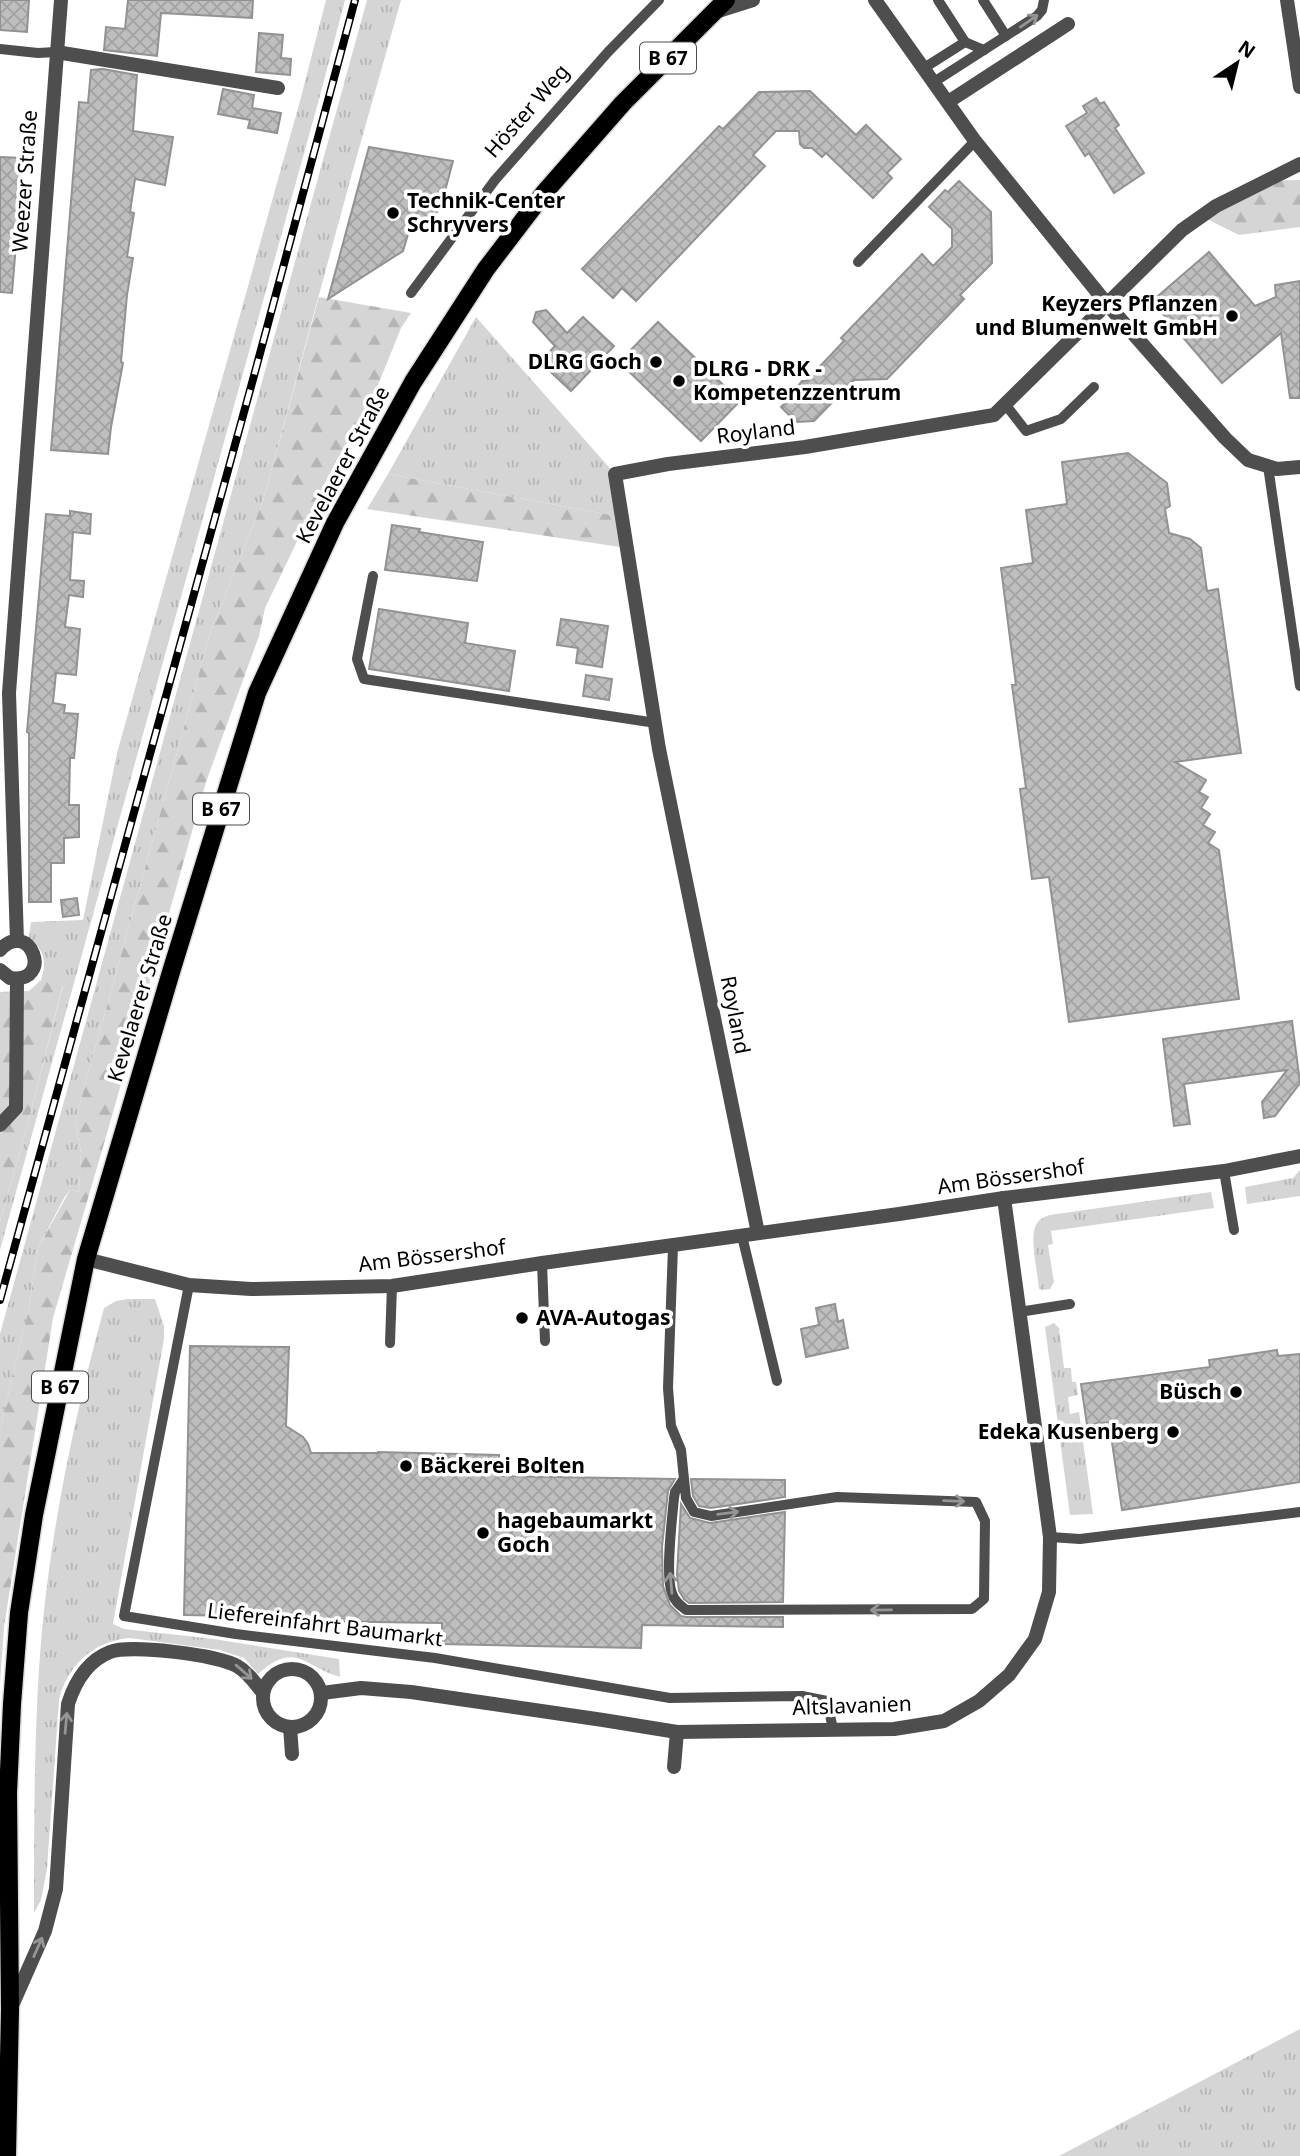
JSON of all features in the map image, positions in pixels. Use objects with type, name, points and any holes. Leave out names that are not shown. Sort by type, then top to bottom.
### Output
[{"type":"main road","name":"Kevelaerer Straße","points":[[7,2156],[10,2010],[8,1793],[19,1613],[34,1514],[86,1259],[257,693],[335,523],[413,382],[486,269],[544,193],[623,103],[720,6]]},
{"type":"street","name":"Weezer Straße","points":[[17,942],[4,693],[61,0]]},
{"type":"street","points":[[720,6],[753,0]]},
{"type":"street","points":[[875,0],[975,141],[1107,304],[1225,438],[1248,460],[1277,469],[1300,467]]},
{"type":"street","points":[[1287,0],[1300,87]]},
{"type":"street","points":[[948,102],[1068,24]]},
{"type":"street","points":[[56,52],[278,88]]},
{"type":"street","points":[[1107,304],[1191,223],[1216,205],[1300,164]]},
{"type":"street","name":"Royland","points":[[758,1234],[662,762],[615,474],[668,464],[805,447],[994,415],[1107,304]]},
{"type":"street","points":[[0,950],[11,942],[28,945],[35,960],[32,971],[17,979],[10,978],[0,970]]},
{"type":"street","points":[[0,1125],[16,1108],[17,979]]},
{"type":"street","name":"Am Bössershof","points":[[86,1259],[189,1285],[251,1289],[392,1286],[1004,1198],[1224,1171],[1300,1156]]},
{"type":"street","name":"Altslavanien","points":[[322,1693],[361,1688],[411,1692],[677,1732],[894,1729],[944,1721],[979,1701],[1009,1675],[1035,1639],[1049,1592],[1049,1538],[1004,1198]]},
{"type":"street","points":[[10,2010],[51,1916],[59,1857],[68,1704],[80,1677],[89,1666],[110,1652],[135,1647],[225,1660],[245,1671],[263,1693]]},
{"type":"street","points":[[284,1669],[301,1669],[315,1678],[322,1693],[319,1711],[307,1723],[290,1727],[275,1721],[265,1709],[263,1693],[270,1678],[284,1669]]},
{"type":"street","points":[[290,1727],[292,1754]]},
{"type":"street","points":[[674,1767],[677,1732]]},
{"type":"lane","name":"Höster Weg","points":[[411,293],[495,180],[608,52],[659,0]]},
{"type":"lane","points":[[938,0],[965,42],[984,50]]},
{"type":"lane","points":[[983,0],[1006,36]]},
{"type":"lane","points":[[934,82],[1037,16],[1042,10],[1044,0]]},
{"type":"lane","points":[[924,68],[965,42]]},
{"type":"lane","points":[[0,49],[56,52]]},
{"type":"lane","points":[[858,261],[975,141]]},
{"type":"lane","points":[[1005,404],[1026,431],[1061,419],[1094,387]]},
{"type":"lane","points":[[1268,466],[1300,686]]},
{"type":"lane","points":[[373,576],[357,659],[364,678],[656,723]]},
{"type":"lane","points":[[1224,1171],[1234,1230]]},
{"type":"lane","points":[[742,1236],[777,1381]]},
{"type":"lane","points":[[673,1246],[668,1388],[671,1426],[681,1450],[686,1498],[694,1512],[711,1516],[837,1497],[976,1502],[985,1521],[984,1599],[972,1609],[686,1610],[675,1600],[670,1590],[670,1540],[674,1498],[683,1480]]},
{"type":"lane","points":[[542,1263],[545,1341]]},
{"type":"lane","name":"Liefereinfahrt Baumarkt","points":[[189,1285],[124,1616],[236,1634],[435,1658],[670,1698],[803,1696],[827,1701],[833,1729]]},
{"type":"lane","points":[[390,1343],[392,1286]]},
{"type":"lane","points":[[1019,1312],[1070,1304]]},
{"type":"lane","points":[[1049,1538],[1080,1539],[1300,1512]]},
{"type":"green space","points":[[326,0],[345,0],[0,1250],[0,1221],[63,986],[41,980],[43,957],[29,938],[31,922],[83,920],[117,753]]},
{"type":"green space","points":[[367,0],[401,0],[263,501],[211,630],[75,1121],[81,1153],[79,1192],[70,1190],[64,1198],[38,1248],[29,1307],[0,1429],[0,1334]]},
{"type":"green space","points":[[1300,180],[1300,227],[1239,235],[1201,216],[1265,181]]},
{"type":"green space","points":[[319,297],[411,313],[401,328],[376,390],[326,481],[265,608],[259,636],[206,782],[53,1318],[4,1627],[0,1684],[0,1429],[29,1307],[38,1248],[70,1190],[79,1192],[81,1153],[75,1121],[211,630],[263,501]]},
{"type":"green space","points":[[476,317],[615,474],[622,517],[388,474]]},
{"type":"green space","points":[[388,474],[622,517],[627,548],[367,509]]},
{"type":"green space","points":[[41,980],[63,985],[0,1221],[0,992],[29,991]]},
{"type":"green space","points":[[1300,1170],[1300,1196],[1247,1204],[1245,1187],[1293,1178]]},
{"type":"green space","points":[[1211,1192],[1214,1208],[1051,1231],[1053,1244],[1048,1245],[1054,1282],[1050,1289],[1039,1289],[1033,1238],[1036,1225],[1042,1218]]},
{"type":"green space","points":[[155,1299],[164,1326],[164,1339],[113,1624],[124,1629],[214,1639],[339,1659],[340,1677],[291,1657],[271,1664],[258,1674],[244,1658],[220,1650],[130,1638],[104,1644],[93,1650],[68,1676],[59,1700],[47,1869],[41,1900],[34,1913],[35,1760],[39,1668],[48,1577],[71,1442],[104,1308],[116,1301]]},
{"type":"green space","points":[[1054,1323],[1059,1328],[1064,1368],[1071,1368],[1072,1382],[1076,1382],[1078,1395],[1068,1397],[1070,1414],[1079,1412],[1093,1514],[1070,1515],[1045,1327]]},
{"type":"green space","points":[[1300,2029],[1300,2156],[1059,2156]]},
{"type":"building","points":[[0,0],[29,0],[27,32],[0,30]]},
{"type":"building","points":[[128,0],[253,0],[252,18],[161,13],[157,56],[104,50],[106,27],[125,29]]},
{"type":"building","points":[[259,33],[283,35],[281,58],[291,59],[290,75],[256,72]]},
{"type":"building","points":[[103,69],[137,75],[133,131],[173,137],[165,185],[135,179],[130,212],[134,213],[127,257],[133,258],[127,295],[123,363],[108,454],[51,450],[79,102],[88,103],[91,70]]},
{"type":"building","points":[[223,89],[254,95],[252,108],[281,113],[277,133],[248,128],[250,120],[218,114]]},
{"type":"building","points":[[810,91],[856,135],[866,125],[901,159],[887,173],[892,178],[873,198],[826,153],[822,157],[812,148],[804,148],[800,144],[799,131],[776,131],[753,155],[765,166],[636,301],[622,288],[613,298],[582,269],[719,126],[723,129],[759,92]]},
{"type":"building","points":[[1096,98],[1100,104],[1104,102],[1119,125],[1115,128],[1144,173],[1114,193],[1089,153],[1085,156],[1066,126],[1087,113],[1083,106]]},
{"type":"building","name":"Technik-Center Schryvers","points":[[369,147],[453,161],[441,206],[429,223],[424,221],[416,233],[409,231],[403,251],[328,299]]},
{"type":"building","points":[[0,157],[23,158],[12,293],[0,292]]},
{"type":"building","points":[[959,181],[991,212],[992,263],[960,295],[964,299],[887,379],[854,380],[814,421],[796,422],[781,407],[802,381],[806,381],[844,341],[841,338],[922,254],[933,266],[952,247],[952,229],[929,207],[945,190],[948,192]]},
{"type":"building","name":"Keyzers Pflanzen und Blumenwelt GmbH","points":[[1209,252],[1255,306],[1276,297],[1275,285],[1300,281],[1300,398],[1290,398],[1281,333],[1222,383],[1152,301]]},
{"type":"building","points":[[546,310],[567,333],[583,317],[614,346],[571,391],[540,362],[555,346],[533,322],[536,312]]},
{"type":"building","name":"DLRG - DRK - Kompetenzzentrum","points":[[658,322],[740,401],[701,441],[619,362]]},
{"type":"building","points":[[1128,453],[1167,483],[1170,506],[1165,509],[1169,533],[1190,539],[1201,548],[1207,591],[1218,589],[1241,753],[1175,762],[1206,780],[1199,792],[1208,797],[1201,808],[1210,814],[1203,825],[1215,832],[1208,843],[1219,850],[1239,999],[1069,1022],[1049,877],[1032,879],[1020,789],[1026,788],[1012,685],[1016,685],[1001,568],[1033,563],[1026,510],[1067,504],[1062,462]]},
{"type":"building","points":[[70,511],[91,514],[90,534],[73,532],[70,580],[84,581],[83,597],[69,595],[65,627],[80,629],[76,675],[56,673],[53,703],[65,705],[64,713],[78,714],[74,758],[70,758],[69,805],[79,805],[79,837],[64,838],[64,863],[51,863],[51,902],[29,902],[27,732],[46,514],[70,516]]},
{"type":"building","points":[[392,525],[483,542],[477,581],[385,570]]},
{"type":"building","points":[[379,609],[468,623],[465,643],[515,651],[509,691],[369,669]]},
{"type":"building","points":[[561,619],[608,626],[602,667],[576,663],[578,648],[557,645]]},
{"type":"building","points":[[586,675],[612,679],[609,700],[583,696]]},
{"type":"building","points":[[77,898],[79,915],[63,917],[61,900]]},
{"type":"building","points":[[1292,1021],[1300,1083],[1275,1116],[1264,1118],[1262,1102],[1287,1070],[1184,1084],[1190,1124],[1174,1126],[1163,1039]]},
{"type":"building","points":[[835,1304],[838,1322],[843,1320],[848,1348],[806,1357],[801,1329],[819,1325],[816,1308]]},
{"type":"building","points":[[190,1346],[289,1347],[286,1426],[303,1437],[311,1453],[499,1455],[499,1476],[675,1479],[668,1491],[662,1547],[663,1586],[670,1605],[681,1616],[686,1617],[783,1617],[783,1627],[642,1625],[641,1648],[530,1646],[442,1644],[442,1623],[239,1620],[238,1616],[184,1615]]},
{"type":"building","points":[[1277,1350],[1278,1356],[1300,1354],[1300,1482],[1122,1510],[1109,1422],[1087,1425],[1081,1384],[1210,1367],[1209,1360]]},
{"type":"building","points":[[691,1479],[785,1480],[785,1497],[711,1508],[699,1506],[693,1496]]},
{"type":"building","points":[[681,1504],[690,1518],[710,1523],[785,1512],[783,1602],[689,1603],[684,1599],[679,1591],[677,1574]]},
{"type":"railway","points":[[0,1300],[355,0]]},
{"type":"place","name":"Technik-Center Schryvers","points":[[393,213]]},
{"type":"place","name":"Keyzers Pflanzen und Blumenwelt GmbH","points":[[1232,316]]},
{"type":"place","name":"DLRG Goch","points":[[656,362]]},
{"type":"place","name":"DLRG - DRK - Kompetenzzentrum","points":[[679,381]]},
{"type":"place","name":"AVA-Autogas","points":[[522,1318]]},
{"type":"place","name":"Büsch","points":[[1236,1392]]},
{"type":"place","name":"Edeka Kusenberg","points":[[1173,1432]]},
{"type":"place","name":"Bäckerei Bolten","points":[[406,1466]]},
{"type":"place","name":"hagebaumarkt Goch","points":[[483,1533]]}]
